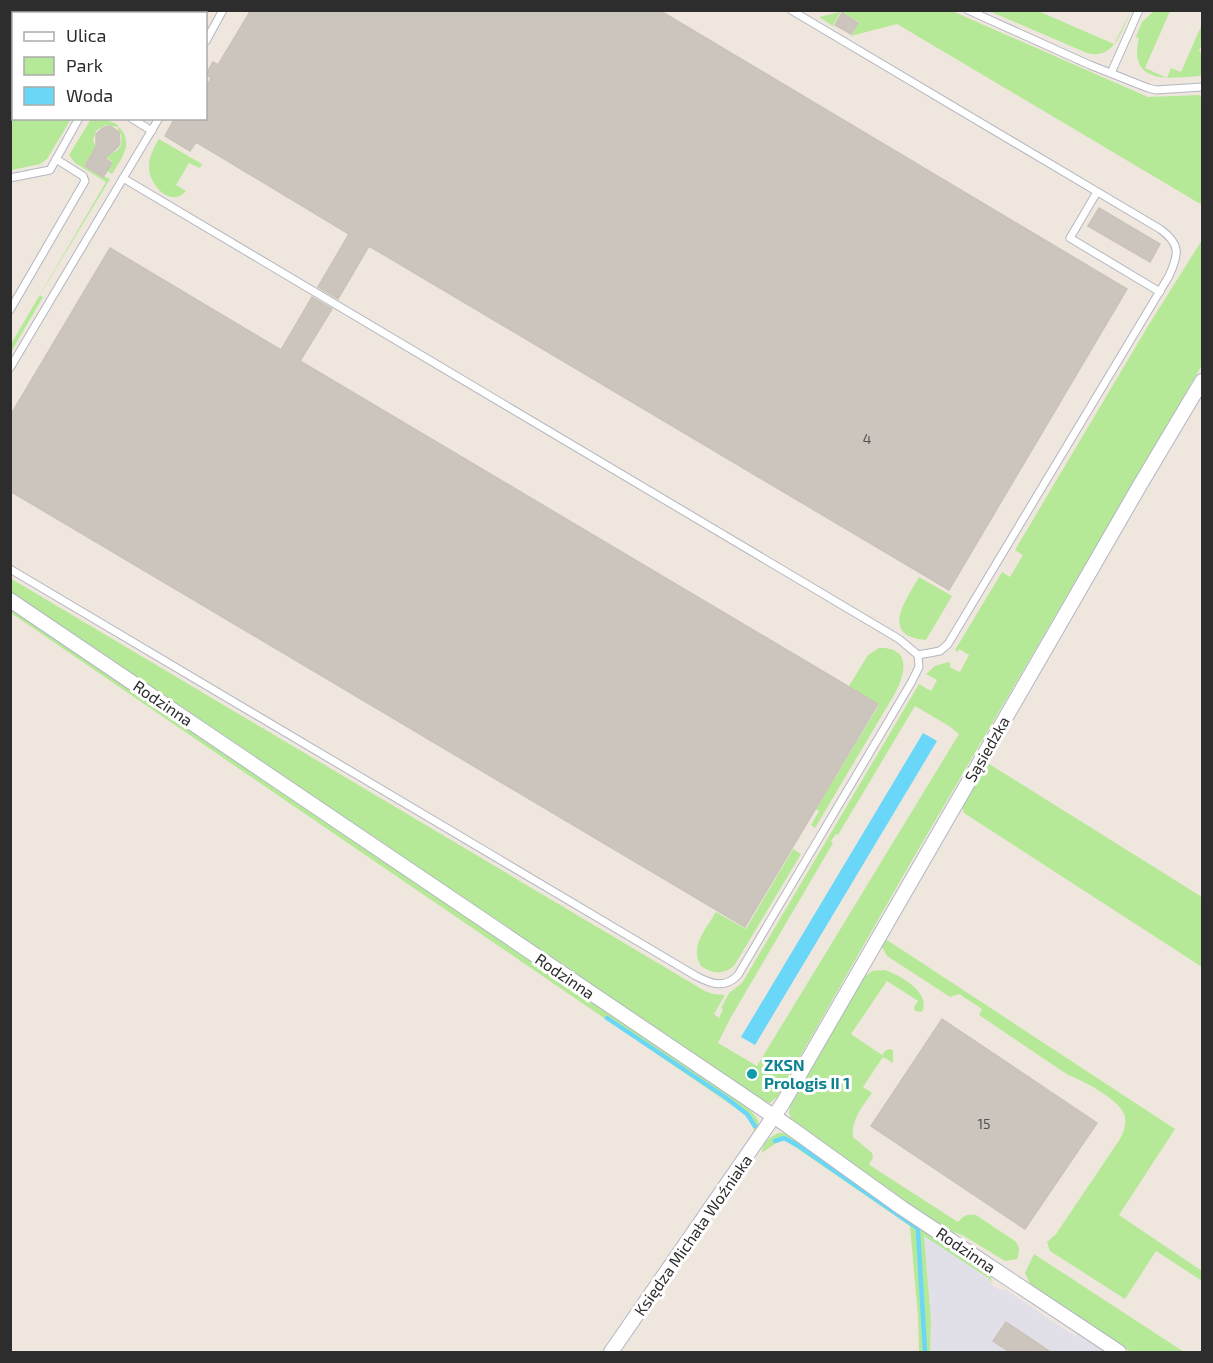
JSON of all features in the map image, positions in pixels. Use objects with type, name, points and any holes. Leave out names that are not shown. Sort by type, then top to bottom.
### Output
[{"type":"street","name":"Sąsiedzka","points":[[774,1118],[1203,381]]},
{"type":"street","name":"Rodzinna","points":[[10,600],[774,1118],[902,1208],[1119,1353]]},
{"type":"street","name":"Księdza Michała Woźniaka","points":[[611,1353],[774,1118]]},
{"type":"lane","points":[[207,39],[223,10]]},
{"type":"lane","points":[[791,10],[1160,230],[1174,241],[1177,254],[1175,263],[1160,292],[948,644],[940,651],[918,655]]},
{"type":"lane","points":[[968,10],[1152,89],[1203,87]]},
{"type":"lane","points":[[1111,73],[1139,10]]},
{"type":"lane","points":[[10,178],[50,170],[78,120]]},
{"type":"lane","points":[[134,120],[152,131]]},
{"type":"lane","points":[[10,368],[158,120]]},
{"type":"lane","points":[[10,310],[85,181],[83,176],[56,159]]},
{"type":"lane","points":[[10,569],[696,976],[717,984],[731,982],[738,975],[919,667],[918,655],[906,643],[123,178]]},
{"type":"lane","points":[[1097,192],[1070,238],[1160,292]]},
{"type":"shaded area","points":[[924,1235],[990,1279],[990,1284],[1000,1290],[1006,1290],[1076,1337],[1078,1334],[1107,1352],[930,1352],[931,1320]]},
{"type":"green space","points":[[844,11],[952,11],[1148,97],[1199,95],[1202,97],[1202,205],[897,24],[851,36],[859,22],[841,12],[833,25],[836,28],[819,17]]},
{"type":"green space","points":[[989,11],[1038,11],[1114,44],[1104,52],[1087,53]]},
{"type":"green space","points":[[1131,11],[1120,35],[1114,44]]},
{"type":"green space","points":[[1154,11],[1170,11],[1145,68],[1166,78],[1146,72],[1140,64],[1137,53],[1139,38],[1136,37],[1142,22]]},
{"type":"green space","points":[[1202,24],[1202,44],[1199,51],[1202,53],[1202,76],[1167,78],[1171,68],[1181,72]]},
{"type":"green space","points":[[12,110],[12,120],[70,120],[47,159],[40,164],[12,170],[10,113]]},
{"type":"green space","points":[[90,120],[108,120],[118,125],[117,127],[120,128],[126,140],[125,151],[112,174],[107,171],[112,161],[94,150],[84,166],[103,178],[104,176],[110,179],[40,295],[43,297],[11,352],[11,344],[106,182],[75,163],[69,155]],"holes":[[[105,125],[117,127],[122,139],[118,150],[107,153],[96,147],[93,140],[96,131]]]},
{"type":"green space","points":[[159,139],[202,164],[200,168],[189,163],[176,185],[186,191],[180,196],[167,196],[156,187],[152,180],[149,162]]},
{"type":"green space","points":[[1202,240],[1202,365],[911,862],[777,1097],[770,1103],[762,1102],[11,594],[10,578],[705,991],[725,995],[714,1014],[719,1018],[723,1009],[721,1008],[729,993],[742,983],[919,684],[931,691],[937,680],[926,674],[935,666],[948,662],[951,664],[949,667],[960,672],[969,655],[959,649],[958,652],[955,650],[1002,572],[1010,577],[1023,555],[1015,550],[1148,326]],"holes":[[[915,706],[959,734],[757,1066],[718,1043],[833,843],[831,841],[836,834],[838,835]]]},
{"type":"green space","points":[[919,577],[952,596],[926,640],[903,632],[900,624],[903,606]]},
{"type":"green space","points":[[10,606],[747,1107],[755,1116],[758,1128],[755,1132],[746,1115],[11,613]]},
{"type":"green space","points":[[879,648],[890,649],[902,657],[901,679],[894,695],[815,828],[811,825],[819,811],[816,809],[879,705],[849,686],[868,655]]},
{"type":"green space","points":[[986,762],[1202,897],[1202,967],[964,813],[962,805]]},
{"type":"green space","points":[[793,849],[801,854],[734,966],[726,971],[718,972],[709,971],[701,966],[697,952],[698,945],[716,912],[746,929]]},
{"type":"green space","points":[[884,938],[1175,1129],[1119,1215],[1202,1271],[1202,1281],[1156,1251],[1125,1299],[1050,1251],[1047,1242],[1056,1234],[1120,1139],[1125,1122],[1123,1112],[1106,1095],[1068,1075],[979,1015],[982,1009],[959,994],[950,997],[887,956],[882,947]]},
{"type":"green space","points":[[885,970],[913,986],[923,998],[924,1005],[922,1012],[915,1011],[914,1007],[918,1001],[887,981],[851,1034],[882,1055],[886,1050],[893,1051],[893,1063],[883,1057],[863,1087],[872,1093],[856,1119],[853,1137],[872,1153],[873,1158],[869,1164],[871,1166],[958,1222],[970,1214],[976,1215],[1015,1241],[1019,1249],[1017,1259],[1005,1261],[964,1236],[944,1228],[791,1119],[790,1105],[860,980],[872,971]]},
{"type":"green space","points":[[778,1133],[784,1133],[807,1146],[991,1276],[992,1285],[990,1279],[924,1236],[931,1320],[930,1352],[919,1352],[910,1226],[785,1140],[776,1143],[762,1153],[767,1141]]},
{"type":"green space","points":[[1034,1254],[1184,1352],[1131,1352],[1031,1286],[1025,1273]]},
{"type":"water","points":[[923,733],[937,741],[755,1045],[741,1037]]},
{"type":"building","points":[[251,10],[659,10],[1127,289],[949,590],[369,246],[338,299],[318,287],[349,234],[196,142],[190,151],[165,136],[174,120],[207,120],[207,85],[211,78],[207,72],[213,62],[218,65]]},
{"type":"building","points":[[842,13],[858,23],[851,34],[835,25]]},
{"type":"building","points":[[110,126],[119,132],[120,143],[105,158],[112,163],[103,177],[85,166],[96,147],[96,134],[104,127]]},
{"type":"building","points":[[1099,208],[1160,244],[1150,262],[1088,226]]},
{"type":"building","points":[[110,248],[281,350],[312,297],[332,309],[300,361],[878,704],[745,927],[10,491],[10,416]]},
{"type":"building","points":[[942,1019],[1097,1123],[1025,1229],[871,1126]]},
{"type":"building","points":[[1006,1322],[1052,1353],[1011,1353],[993,1341]]},
{"type":"waterway","points":[[607,1018],[725,1097],[747,1114],[755,1126]]},
{"type":"waterway","points":[[775,1141],[784,1138],[797,1145],[917,1228]]},
{"type":"waterway","points":[[918,1231],[925,1352]]},
{"type":"place","name":"ZKSN Prologis II 1","points":[[752,1074]]}]
